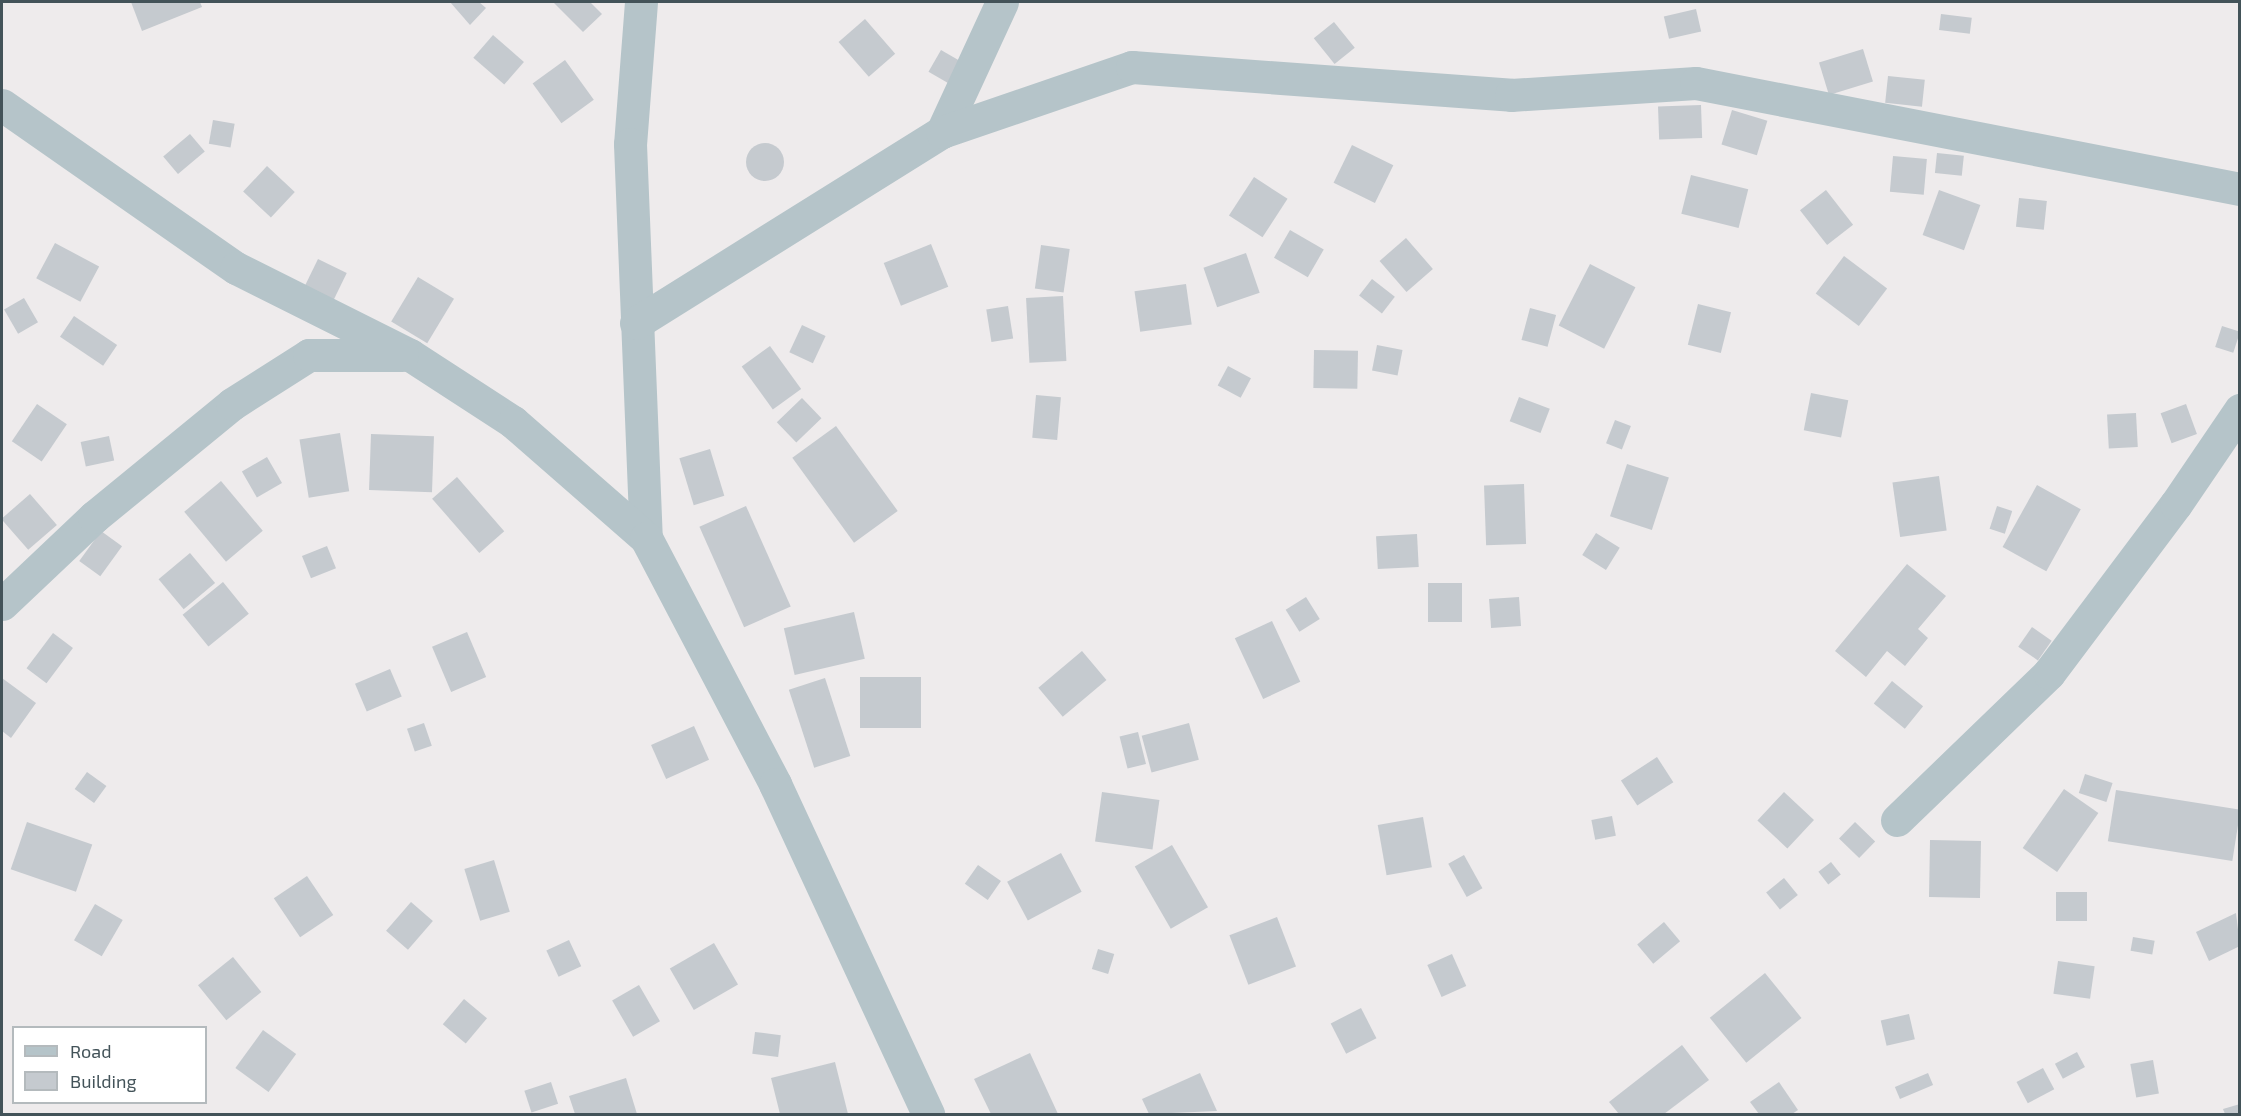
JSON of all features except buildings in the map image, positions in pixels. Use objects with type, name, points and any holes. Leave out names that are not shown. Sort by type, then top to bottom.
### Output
[{"type":"street","points":[[641,2],[630,144],[646,538]]},
{"type":"street","points":[[942,132],[1002,2]]},
{"type":"street","points":[[636,323],[942,132],[1132,68],[1511,95],[1696,83],[2240,189]]},
{"type":"street","points":[[2,105],[236,267],[410,355],[513,422],[646,538],[775,784],[928,1114]]},
{"type":"street","points":[[2,604],[94,517],[232,404],[309,355],[410,355]]},
{"type":"street","points":[[1897,820],[2049,673],[2176,504],[2240,410]]}]
